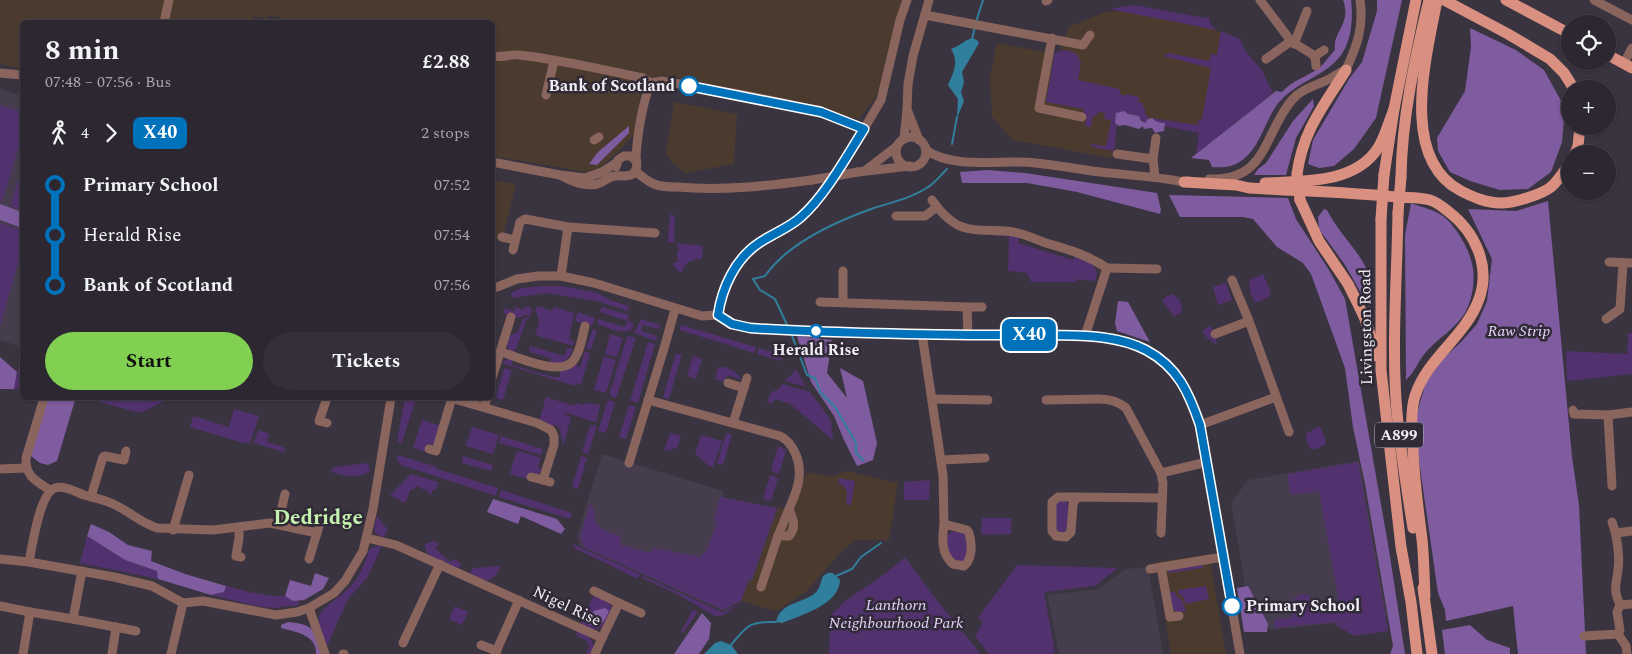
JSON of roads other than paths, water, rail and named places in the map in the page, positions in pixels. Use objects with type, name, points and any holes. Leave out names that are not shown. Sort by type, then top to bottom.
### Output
[{"type":"main road","name":"Livingston Road","points":[[1416,0],[1408,32],[1384,174],[1381,219],[1381,370],[1401,548],[1411,602],[1417,654]]},
{"type":"main road","name":"Livingston Road","points":[[1429,0],[1425,39],[1405,122],[1402,152],[1398,213],[1394,352],[1396,399],[1404,474],[1425,596],[1432,654]]},
{"type":"main road","points":[[1437,0],[1425,39],[1422,126],[1430,160],[1444,180],[1457,189],[1480,200],[1499,203],[1517,202],[1550,188],[1561,176]]},
{"type":"main road","points":[[1444,0],[1550,59],[1568,80]]},
{"type":"main road","points":[[1506,0],[1561,29]]},
{"type":"main road","points":[[1616,59],[1628,66]]},
{"type":"main road","points":[[1346,70],[1319,110],[1304,143],[1297,174],[1300,200],[1319,241],[1358,302],[1381,370]]},
{"type":"main road","points":[[1236,186],[1250,183],[1313,180],[1335,177],[1349,171],[1366,162],[1379,147],[1394,109]]},
{"type":"main road","points":[[1184,182],[1430,200],[1455,216],[1473,238],[1483,266],[1480,296],[1474,311],[1465,325],[1428,371],[1416,395],[1413,408],[1414,477],[1422,542],[1425,596]]},
{"type":"street","points":[[165,19],[168,0]]},
{"type":"street","points":[[718,315],[724,288],[743,257],[758,243],[802,217],[823,192],[848,156],[881,100],[900,20],[907,0]]},
{"type":"street","points":[[910,166],[903,164],[897,157],[907,110],[908,84],[913,56],[929,0]]},
{"type":"street","points":[[1260,0],[1293,43],[1315,56]]},
{"type":"street","points":[[907,110],[919,140],[926,150],[934,156],[981,162],[1033,162],[1093,171],[1155,176],[1184,182],[1226,178],[1244,172],[1251,167],[1262,154],[1289,104],[1298,93],[1346,70],[1360,34],[1362,17],[1360,0]]},
{"type":"street","points":[[1594,0],[1631,16]]},
{"type":"street","points":[[1266,59],[1293,43],[1307,11]]},
{"type":"street","points":[[925,15],[1083,44],[1090,34]]},
{"type":"street","points":[[1052,38],[1039,108],[1082,116]]},
{"type":"street","points":[[1628,66],[1632,48]]},
{"type":"street","points":[[1315,56],[1324,50]]},
{"type":"street","points":[[495,56],[512,54],[554,60],[643,78],[651,83],[662,80],[821,112],[864,129]]},
{"type":"street","points":[[1315,56],[1316,66]]},
{"type":"street","points":[[546,95],[554,60]]},
{"type":"street","points":[[0,68],[10,73]]},
{"type":"street","points":[[0,73],[20,75]]},
{"type":"street","points":[[560,175],[578,184],[597,184],[612,176],[630,176],[635,171],[646,93],[651,83]]},
{"type":"street","points":[[495,163],[585,178],[602,172],[624,156],[640,128]]},
{"type":"street","points":[[862,171],[900,142],[914,137],[919,140]]},
{"type":"street","points":[[1155,176],[1153,159],[1156,138]]},
{"type":"street","points":[[635,171],[644,179],[656,185],[687,188],[768,186],[862,171],[917,165],[924,159],[926,150]]},
{"type":"street","points":[[1117,154],[1153,159]]},
{"type":"street","points":[[624,156],[631,156],[636,161]]},
{"type":"street","points":[[616,163],[617,170],[622,175]]},
{"type":"street","points":[[896,216],[925,216],[934,204],[957,225],[974,229],[1014,232],[1029,236],[1078,252],[1094,259],[1107,268],[1157,269]]},
{"type":"street","points":[[502,237],[513,246],[520,222],[525,219],[568,227],[642,236],[655,233]]},
{"type":"street","points":[[560,276],[568,227]]},
{"type":"street","points":[[1606,319],[1620,309],[1628,263],[1609,262]]},
{"type":"street","points":[[1085,336],[1107,268]]},
{"type":"street","points":[[843,271],[843,302]]},
{"type":"street","points":[[495,288],[517,279],[538,276],[560,276],[594,283],[702,316],[718,315],[732,324],[750,328],[922,334],[1085,336],[1122,341],[1146,350],[1170,367],[1186,387],[1200,425],[1240,654]]},
{"type":"street","points":[[1232,280],[1290,432]]},
{"type":"street","points":[[820,302],[982,307]]},
{"type":"street","points":[[967,307],[968,335]]},
{"type":"street","points":[[629,463],[674,309]]},
{"type":"street","points":[[495,368],[500,352],[512,328],[511,317]]},
{"type":"street","points":[[1215,334],[1249,321]]},
{"type":"street","points":[[500,352],[552,368],[562,367],[571,363],[575,358],[585,326]]},
{"type":"street","points":[[922,334],[944,475],[943,543],[945,553],[954,564],[964,566],[968,564],[971,551],[970,533],[966,530],[944,524]]},
{"type":"street","points":[[733,423],[747,378]]},
{"type":"street","points":[[728,383],[744,388]]},
{"type":"street","points":[[1200,425],[1276,397]]},
{"type":"street","points":[[932,399],[988,400]]},
{"type":"street","points":[[1046,400],[1108,399],[1126,408],[1161,473],[1161,533]]},
{"type":"street","points":[[43,400],[26,458],[26,468],[39,483],[50,490],[60,488],[116,505],[149,525],[173,530],[213,530],[263,523],[318,530],[309,559]]},
{"type":"street","points":[[319,421],[326,400]]},
{"type":"street","points":[[0,559],[82,571],[152,586],[183,603],[204,601],[276,615],[309,608],[334,593],[345,581],[364,551],[373,509],[390,400]]},
{"type":"street","points":[[436,451],[451,400]]},
{"type":"street","points":[[459,400],[537,423],[551,430],[554,436],[554,446],[547,481],[531,477]]},
{"type":"street","points":[[484,407],[486,400]]},
{"type":"street","points":[[648,400],[780,436],[792,445],[800,476],[762,587]]},
{"type":"street","points":[[1573,410],[1574,414],[1608,415],[1632,412]]},
{"type":"street","points":[[1608,415],[1612,486]]},
{"type":"street","points":[[91,497],[103,458],[105,456],[124,460]]},
{"type":"street","points":[[941,460],[980,456]]},
{"type":"street","points":[[1161,473],[1207,462]]},
{"type":"street","points":[[0,469],[26,468]]},
{"type":"street","points":[[173,530],[189,475]]},
{"type":"street","points":[[29,562],[38,519],[50,490]]},
{"type":"street","points":[[278,524],[285,494]]},
{"type":"street","points":[[1077,497],[1073,504],[1071,532],[1066,537],[1056,536],[1052,531],[1052,502],[1058,497],[1077,497],[1161,498]]},
{"type":"street","points":[[1612,522],[1616,533],[1619,569],[1615,584],[1615,594],[1620,605],[1617,612],[1620,630],[1618,634]]},
{"type":"street","points":[[236,556],[239,538],[238,527]]},
{"type":"street","points":[[1616,533],[1632,531]]},
{"type":"street","name":"Nigel Rise","points":[[367,538],[396,544],[602,638]]},
{"type":"street","points":[[1150,568],[1223,557]]},
{"type":"street","points":[[402,643],[440,564]]},
{"type":"street","points":[[1161,567],[1170,618],[1179,616]]},
{"type":"street","points":[[73,619],[82,571]]},
{"type":"street","name":"Nigel Rise","points":[[594,591],[641,613]]},
{"type":"street","name":"Nigel Rise","points":[[481,645],[496,652],[519,600]]},
{"type":"street","points":[[171,654],[183,603]]},
{"type":"street","name":"Nigel Rise","points":[[595,654],[619,603]]},
{"type":"street","points":[[1620,605],[1632,604]]},
{"type":"street","points":[[0,606],[136,630]]},
{"type":"street","points":[[309,608],[325,654]]},
{"type":"street","points":[[23,654],[30,612]]},
{"type":"street","points":[[112,654],[116,627]]},
{"type":"street","points":[[1584,636],[1618,634]]},
{"type":"street","points":[[1618,634],[1626,646],[1627,654]]},
{"type":"water","points":[[972,38],[979,43],[962,72],[964,82],[961,92],[964,101],[957,118],[958,99],[948,85],[955,63],[951,49]]},
{"type":"water","points":[[833,573],[840,580],[838,589],[833,596],[818,608],[782,623],[776,622],[779,615],[788,606],[807,598],[817,591],[823,576]]},
{"type":"water","points":[[721,641],[731,645],[738,654],[704,654],[715,643]]},
{"type":"waterway","points":[[976,22],[983,0]]},
{"type":"waterway","points":[[972,39],[975,27]]},
{"type":"waterway","points":[[952,144],[957,117]]},
{"type":"waterway","points":[[788,327],[775,299],[760,290],[753,279],[765,276],[787,253],[814,235],[860,213],[918,193],[931,185],[947,169]]},
{"type":"waterway","points":[[791,333],[807,375],[815,378],[820,392],[835,407],[856,443],[856,453],[863,460]]},
{"type":"waterway","points":[[836,576],[852,569],[861,557],[881,543]]},
{"type":"waterway","points":[[731,645],[750,626],[760,622],[776,622]]},
{"type":"place","name":"Bank of Scotland","points":[[689,86]]},
{"type":"place","name":"Herald Rise","points":[[816,331]]},
{"type":"place","name":"Primary School","points":[[1232,606]]},
{"type":"district","name":"Dedridge","points":[[318,518]]},
{"type":"park label","name":"Raw Strip","points":[[1519,331]]},
{"type":"park label","name":"Lanthorn Neighbourhood Park","points":[[896,614]]}]
